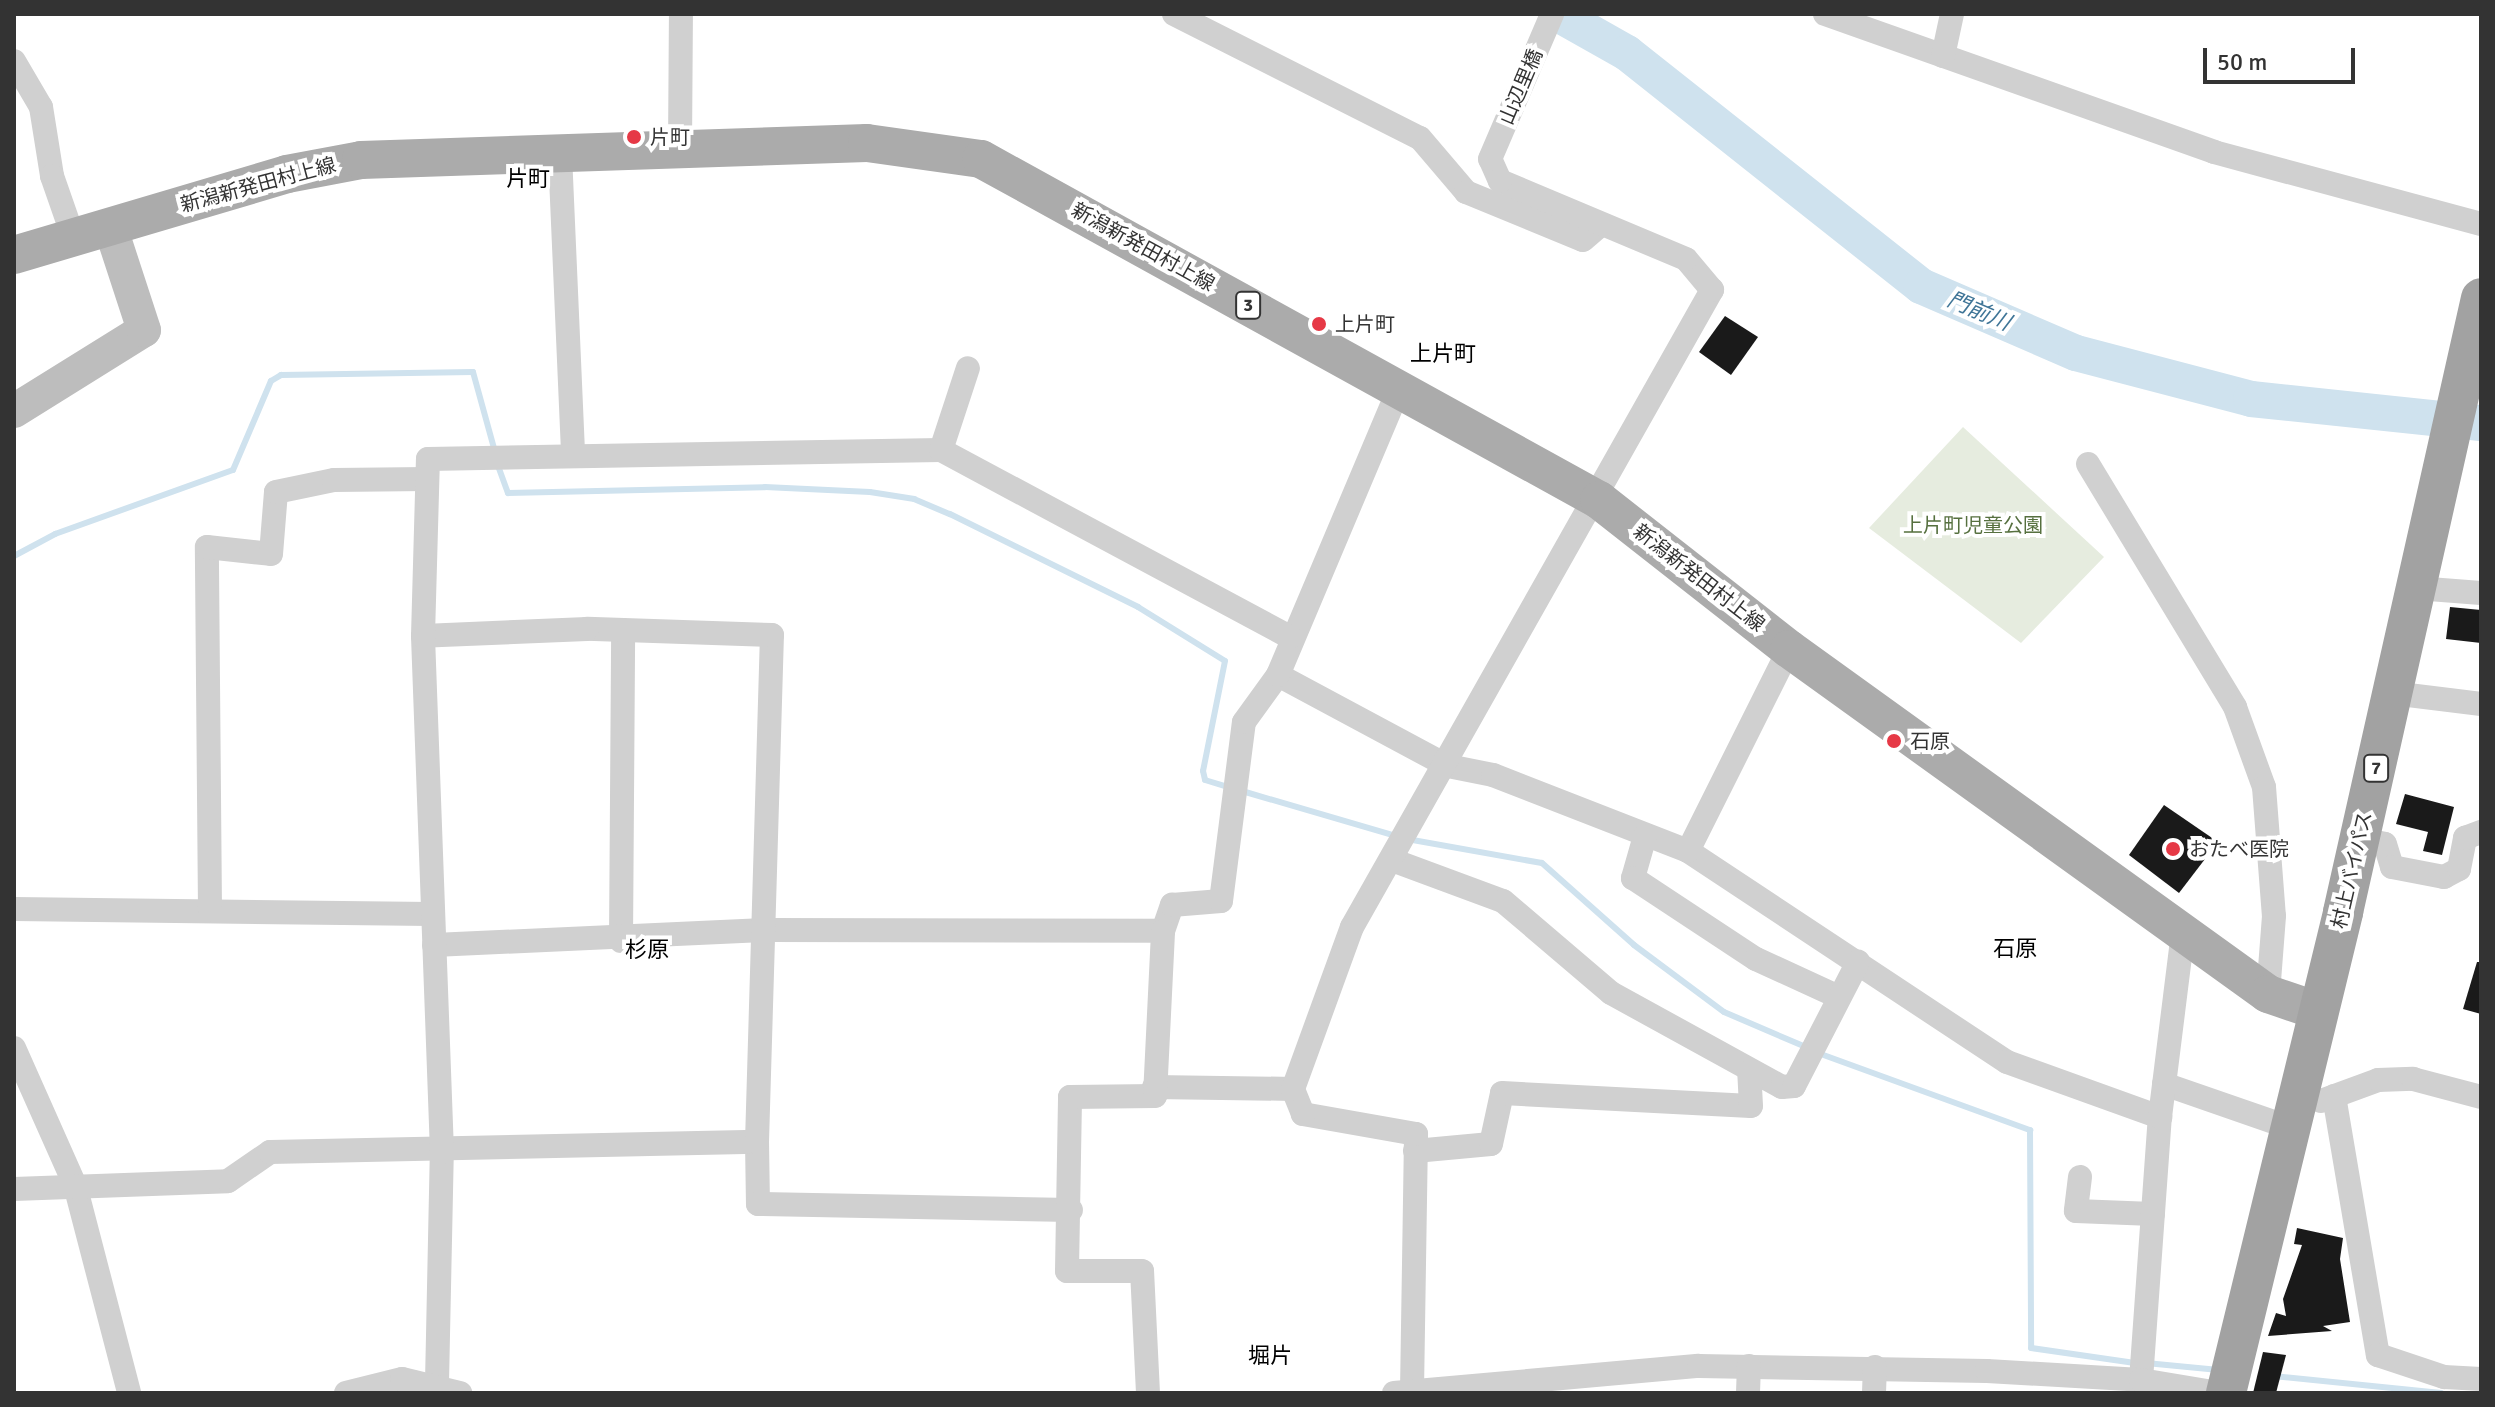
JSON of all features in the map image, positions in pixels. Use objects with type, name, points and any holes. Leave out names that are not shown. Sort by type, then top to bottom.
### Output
[{"type":"highway","name":"村上バイパス","points":[[2226,1393],[2360,839],[2433,525],[2481,298]]},
{"type":"main road","name":"新潟新発田村上線","points":[[14,255],[287,174],[361,160],[867,143],[981,159],[1599,500],[1789,649],[2268,994],[2318,1011]]},
{"type":"main road","points":[[14,411],[144,330],[110,226]]},
{"type":"street","points":[[680,148],[681,14]]},
{"type":"street","points":[[1174,14],[1420,138],[1466,192],[1583,240],[1598,227],[1686,259],[1712,290],[1599,500],[1448,766],[1352,927],[1293,1089],[1303,1114],[1416,1134],[1403,1392],[1749,1366],[1875,1367],[2141,1380],[2219,1393]]},
{"type":"street","name":"山辺里橋","points":[[1552,14],[1490,159],[1500,181],[1598,227]]},
{"type":"street","points":[[1825,14],[2214,152],[2481,224]]},
{"type":"street","points":[[1943,56],[1952,14]]},
{"type":"street","points":[[14,61],[41,107],[52,176],[74,239]]},
{"type":"street","points":[[560,154],[573,453]]},
{"type":"street","points":[[941,450],[968,368]]},
{"type":"street","points":[[1148,1393],[1142,1271],[1067,1271],[1071,1210],[1070,1097],[1155,1096],[1163,931],[1172,905],[1221,901],[1244,722],[1278,675],[1290,637],[1399,389]]},
{"type":"street","points":[[437,1383],[442,1152],[423,636],[428,459],[573,453],[941,450],[1290,637]]},
{"type":"street","points":[[2088,464],[2228,693],[2264,787],[2274,916],[2268,994]]},
{"type":"street","points":[[210,910],[207,547],[271,554],[276,492],[334,480],[427,479]]},
{"type":"street","points":[[2416,588],[2481,593]]},
{"type":"street","points":[[423,636],[623,630],[772,635],[768,930],[757,1142],[758,1204],[1071,1210]]},
{"type":"street","points":[[621,941],[623,630]]},
{"type":"street","points":[[1688,851],[1789,649]]},
{"type":"street","points":[[1278,675],[1448,766],[1493,775],[1688,851],[2007,1062],[2160,1117]]},
{"type":"street","points":[[2392,693],[2481,704]]},
{"type":"street","points":[[2360,839],[2385,844],[2392,867],[2444,877],[2459,869],[2465,838],[2481,832]]},
{"type":"street","points":[[1645,836],[1633,878],[1756,959],[1837,996]]},
{"type":"street","points":[[1392,860],[1503,901],[1611,993],[1749,1072],[1794,1086],[1837,996],[1858,962]]},
{"type":"street","points":[[14,909],[431,914]]},
{"type":"street","points":[[434,945],[621,941],[768,930],[1163,931]]},
{"type":"street","points":[[2141,1380],[2160,1117],[2183,933]]},
{"type":"street","points":[[14,1048],[75,1185],[129,1393]]},
{"type":"street","points":[[1415,1151],[1491,1144],[1502,1093],[1751,1106],[1749,1072]]},
{"type":"street","points":[[2164,1084],[2293,1119],[2334,1096],[2378,1080],[2413,1079],[2481,1097]]},
{"type":"street","points":[[1154,1087],[1293,1089]]},
{"type":"street","points":[[2334,1096],[2378,1355],[2444,1377],[2481,1379]]},
{"type":"street","points":[[14,1189],[228,1181],[270,1152],[442,1152],[757,1142]]},
{"type":"street","points":[[2080,1177],[2076,1211],[2153,1214]]},
{"type":"street","points":[[1748,1393],[1749,1366]]},
{"type":"street","points":[[1874,1393],[1875,1367]]},
{"type":"street","points":[[346,1393],[402,1379],[437,1383],[460,1393]]},
{"type":"green space","name":"上片町児童公園","points":[[1963,427],[2104,557],[2021,643],[1869,528]]},
{"type":"building","points":[[1725,316],[1758,337],[1731,375],[1699,352]]},
{"type":"building","points":[[2450,607],[2481,610],[2481,643],[2446,639]]},
{"type":"building","points":[[2405,794],[2454,807],[2442,855],[2423,851],[2428,832],[2396,824]]},
{"type":"building","name":"おたべ医院","points":[[2164,805],[2218,842],[2179,893],[2129,855]]},
{"type":"building","points":[[2477,962],[2481,962],[2481,1014],[2463,1009]]},
{"type":"building","points":[[2297,1228],[2343,1238],[2340,1259],[2350,1322],[2323,1326],[2332,1331],[2268,1336],[2276,1313],[2286,1316],[2283,1299],[2302,1245],[2294,1244]]},
{"type":"building","points":[[2263,1352],[2286,1355],[2276,1393],[2253,1393]]},
{"type":"waterway","name":"門前川","points":[[1558,14],[1627,53],[1921,286],[2076,353],[2251,399],[2481,423]]},
{"type":"waterway","points":[[14,556],[55,534],[233,470],[271,381],[281,375],[473,372],[495,452]]},
{"type":"waterway","points":[[497,463],[508,493],[765,487],[870,492],[914,499],[950,514],[1138,607],[1225,661],[1203,771],[1205,780],[1231,788]]},
{"type":"waterway","points":[[1242,791],[1396,836]]},
{"type":"waterway","points":[[1407,839],[1542,863],[1634,945],[1724,1012],[1808,1048]]},
{"type":"waterway","points":[[1818,1053],[2030,1130],[2031,1348],[2135,1363]]},
{"type":"waterway","points":[[2146,1363],[2219,1370]]},
{"type":"waterway","points":[[2273,1376],[2441,1393]]},
{"type":"place","name":"片町","points":[[634,137]]},
{"type":"place","name":"上片町","points":[[1319,324]]},
{"type":"place","name":"石原","points":[[1894,741]]},
{"type":"place","name":"おたべ医院","points":[[2173,849]]},
{"type":"district","name":"片町","points":[[528,179]]},
{"type":"district","name":"上片町","points":[[1443,354]]},
{"type":"district","name":"石原","points":[[2015,949]]},
{"type":"district","name":"杉原","points":[[647,950]]},
{"type":"district","name":"堀片","points":[[1270,1356]]}]
